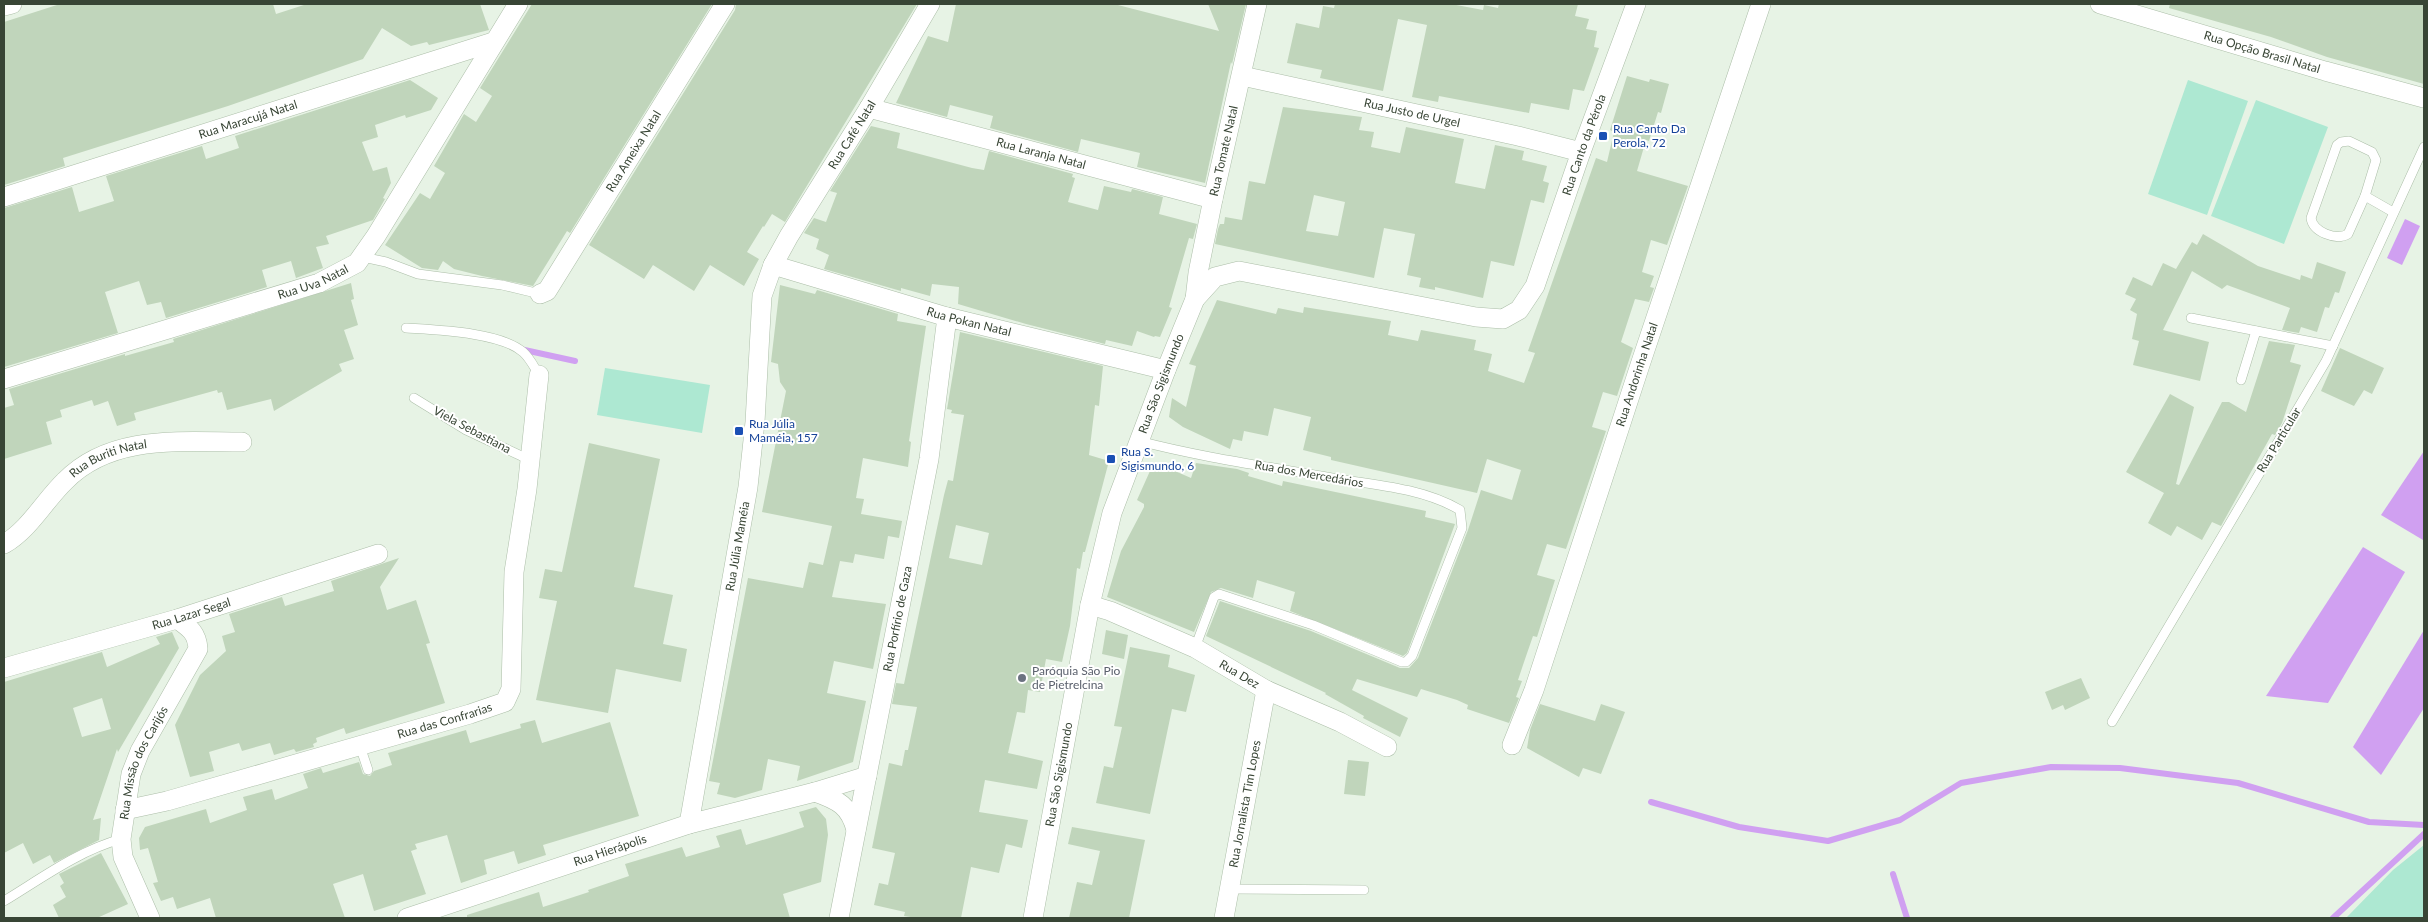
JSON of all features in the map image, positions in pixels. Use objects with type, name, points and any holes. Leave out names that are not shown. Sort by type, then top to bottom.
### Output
[{"type":"street","points":[[4,6],[12,4]]},
{"type":"street","name":"Rua Uva Natal","points":[[4,379],[319,283],[343,272],[363,256],[518,4]]},
{"type":"street","name":"Rua Ameixa Natal","points":[[540,294],[547,291],[725,4]]},
{"type":"street","name":"Rua Café Natal","points":[[773,265],[788,236],[869,108],[930,4]]},
{"type":"street","name":"Rua Tomate Natal","points":[[1195,299],[1198,273],[1213,199],[1257,4]]},
{"type":"street","name":"Rua Canto da Pérola","points":[[1535,286],[1580,152],[1636,4]]},
{"type":"street","name":"Rua Andorinha Natal","points":[[1512,745],[1534,690],[1761,4]]},
{"type":"street","name":"Rua Opção Brasil Natal","points":[[2100,4],[2325,71],[2424,98]]},
{"type":"street","name":"Rua Maracujá Natal","points":[[4,197],[493,42]]},
{"type":"street","name":"Rua Justo de Urgel","points":[[1242,76],[1518,136],[1580,152]]},
{"type":"street","name":"Rua Laranja Natal","points":[[869,108],[1213,199]]},
{"type":"street","name":"Rua Pokan Natal","points":[[773,265],[947,317],[1166,370]]},
{"type":"street","name":"Rua Júlia Maméia","points":[[689,824],[748,487],[755,422],[762,296],[773,265]]},
{"type":"street","name":"Rua São Sigismundo","points":[[1033,918],[1090,605],[1112,513],[1195,299],[1215,277],[1239,271],[1476,317],[1503,319],[1519,310],[1535,286]]},
{"type":"street","name":"Rua Porfírio de Gaza","points":[[839,918],[929,459],[947,317]]},
{"type":"street","name":"Rua das Confrarias","points":[[125,810],[167,801],[496,706],[508,697],[512,675],[514,572],[530,460],[539,374]]},
{"type":"street","name":"Rua Buriti Natal","points":[[4,544],[32,518],[66,479],[95,457],[132,446],[242,442]]},
{"type":"street","name":"Rua Lazar Segal","points":[[4,668],[177,619],[378,554]]},
{"type":"street","name":"Rua Dez","points":[[1090,605],[1110,611],[1195,648],[1266,690],[1340,722],[1387,747]]},
{"type":"street","name":"Rua Missão dos Carijós","points":[[150,918],[126,866],[121,839],[131,774],[140,750],[198,649],[197,639],[191,629],[177,619]]},
{"type":"street","name":"Rua Jornalista Tim Lopes","points":[[1224,918],[1266,690]]},
{"type":"street","name":"Rua Hierápolis","points":[[407,918],[689,824],[815,792],[867,776]]},
{"type":"street","points":[[815,792],[842,803],[853,818],[856,830]]},
{"type":"lane","points":[[2349,141],[2372,152],[2376,156],[2365,196],[2346,236],[2337,238],[2317,230],[2312,225],[2311,218],[2337,146],[2341,142],[2349,141]]},
{"type":"lane","name":"Rua Particular","points":[[2112,722],[2333,346],[2424,147]]},
{"type":"lane","points":[[2365,196],[2393,212]]},
{"type":"lane","points":[[363,256],[422,275],[502,285],[540,294]]},
{"type":"lane","points":[[2191,318],[2333,346]]},
{"type":"lane","points":[[406,328],[494,339],[523,352],[539,374]]},
{"type":"lane","points":[[2241,380],[2256,331]]},
{"type":"lane","name":"Viela Sebastiana","points":[[414,398],[466,430],[530,460]]},
{"type":"lane","name":"Rua dos Mercedários","points":[[1139,441],[1178,452],[1396,488],[1435,498],[1460,510],[1462,528],[1412,656],[1406,662],[1313,625],[1219,594],[1214,597],[1195,648]]},
{"type":"lane","points":[[360,746],[368,770]]},
{"type":"lane","points":[[4,901],[82,853],[99,845],[121,839]]},
{"type":"lane","points":[[1230,889],[1364,890]]},
{"type":"green space","points":[[2188,80],[2248,101],[2207,215],[2148,194]]},
{"type":"green space","points":[[2256,100],[2328,127],[2284,244],[2211,216]]},
{"type":"green space","points":[[605,368],[710,385],[702,433],[597,415]]},
{"type":"green space","points":[[2424,845],[2424,918],[2346,918],[2393,870]]},
{"type":"shaded area","points":[[2405,219],[2420,226],[2402,265],[2387,258]]},
{"type":"shaded area","points":[[2424,451],[2424,538],[2423,540],[2381,515]]},
{"type":"shaded area","points":[[2363,547],[2405,572],[2328,703],[2266,696]]},
{"type":"shaded area","points":[[2424,630],[2424,708],[2381,775],[2353,747]]},
{"type":"building","points":[[60,4],[273,4],[276,14],[307,4],[480,4],[489,30],[429,45],[427,42],[411,46],[382,28],[363,59],[228,106],[63,158],[65,166],[4,185],[4,22]]},
{"type":"building","points":[[532,4],[712,4],[570,233],[567,231],[533,286],[454,269],[443,261],[438,270],[422,268],[385,245],[420,193],[430,199],[445,173],[434,166],[464,114],[476,122],[492,96],[480,88]]},
{"type":"building","points":[[736,4],[917,4],[785,222],[772,214],[747,252],[759,259],[744,286],[710,265],[694,291],[653,265],[644,279],[589,245],[735,10]]},
{"type":"building","points":[[956,4],[1114,4],[1219,31],[1208,4],[1246,4],[1232,64],[1231,62],[1205,183],[1137,167],[1140,153],[1081,139],[1078,152],[990,128],[993,116],[950,105],[947,117],[896,103],[928,36],[948,42]]},
{"type":"building","points":[[1335,4],[1451,4],[1483,10],[1484,5],[1498,8],[1499,4],[1578,4],[1575,16],[1589,19],[1586,29],[1597,31],[1594,47],[1599,48],[1584,91],[1573,89],[1569,110],[1531,103],[1529,113],[1439,96],[1438,102],[1412,97],[1427,25],[1398,19],[1383,91],[1320,78],[1322,70],[1287,63],[1296,23],[1319,28],[1323,6],[1334,8]]},
{"type":"building","points":[[2170,4],[2424,4],[2424,84],[2327,57],[2271,37],[2169,8]]},
{"type":"building","points":[[1627,76],[1649,82],[1650,79],[1669,84],[1661,113],[1658,112],[1649,141],[1646,140],[1637,171],[1688,186],[1667,245],[1651,240],[1642,272],[1654,276],[1650,287],[1654,288],[1649,302],[1635,299],[1621,342],[1633,348],[1617,396],[1603,392],[1592,427],[1606,431],[1566,549],[1547,544],[1537,575],[1555,580],[1537,637],[1533,636],[1518,680],[1522,681],[1516,697],[1519,698],[1509,723],[1467,709],[1468,705],[1457,700],[1421,689],[1417,697],[1357,679],[1352,690],[1408,718],[1400,737],[1363,718],[1364,716],[1326,693],[1206,636],[1220,601],[1311,631],[1400,668],[1409,668],[1418,658],[1468,530],[1481,490],[1512,500],[1521,470],[1487,459],[1477,493],[1331,460],[1331,457],[1303,450],[1311,417],[1274,408],[1268,436],[1244,431],[1242,441],[1233,439],[1230,449],[1183,427],[1169,417],[1172,398],[1186,407],[1196,366],[1189,364],[1217,300],[1276,314],[1278,308],[1303,313],[1304,307],[1391,321],[1388,335],[1418,341],[1421,330],[1476,340],[1474,350],[1492,354],[1488,371],[1524,383],[1535,353],[1528,351],[1596,158],[1607,162],[1614,132],[1610,130]]},
{"type":"building","points":[[410,80],[438,98],[431,110],[406,118],[405,115],[375,125],[378,137],[362,142],[373,171],[387,167],[391,183],[383,198],[385,199],[373,220],[326,236],[329,244],[316,247],[323,268],[296,278],[291,261],[262,270],[267,287],[166,318],[161,302],[147,305],[139,281],[105,292],[118,333],[4,367],[4,208],[72,187],[79,212],[114,201],[106,176],[202,146],[206,159],[239,148],[235,136]]},
{"type":"building","points":[[1283,107],[1362,117],[1359,130],[1374,132],[1371,147],[1400,153],[1406,127],[1464,139],[1455,183],[1485,189],[1495,145],[1524,151],[1522,160],[1547,166],[1543,181],[1549,183],[1544,203],[1531,200],[1514,266],[1491,261],[1483,298],[1435,287],[1435,290],[1419,287],[1421,278],[1407,275],[1415,234],[1384,228],[1374,278],[1215,244],[1218,229],[1220,224],[1224,224],[1225,217],[1242,220],[1249,181],[1265,184]],"holes":[[[1314,195],[1345,202],[1338,236],[1306,231]]]},
{"type":"building","points":[[871,126],[900,133],[897,148],[972,168],[984,170],[989,151],[1073,174],[1072,177],[1075,178],[1068,202],[1098,210],[1104,186],[1131,192],[1132,189],[1163,197],[1159,214],[1197,224],[1193,239],[1189,238],[1169,307],[1172,308],[1160,337],[1154,337],[1137,331],[1132,346],[1106,340],[1105,344],[958,304],[959,287],[932,284],[930,296],[901,288],[901,291],[824,269],[829,255],[816,249],[819,239],[804,233],[814,218],[826,222],[837,193],[830,191]]},
{"type":"building","points":[[2203,234],[2258,266],[2300,280],[2301,275],[2312,279],[2317,262],[2346,272],[2339,293],[2335,292],[2329,308],[2325,307],[2317,332],[2301,327],[2299,333],[2282,330],[2290,308],[2227,285],[2222,289],[2192,271],[2163,330],[2209,342],[2200,381],[2133,365],[2139,341],[2132,339],[2137,314],[2130,310],[2136,299],[2125,294],[2133,277],[2152,286],[2163,263],[2176,269],[2192,242],[2197,245]]},
{"type":"building","points":[[351,283],[354,299],[351,300],[358,325],[344,330],[354,359],[339,364],[342,371],[274,411],[271,399],[227,410],[222,392],[218,393],[217,390],[134,413],[136,420],[117,426],[108,401],[94,406],[92,400],[60,410],[62,417],[46,422],[52,444],[4,459],[4,408],[14,405],[9,389],[125,354],[125,356],[174,342],[173,339]]},
{"type":"building","points":[[780,285],[815,294],[817,290],[898,314],[897,321],[926,326],[909,441],[911,442],[908,467],[863,458],[856,498],[864,499],[861,514],[902,521],[899,538],[888,536],[884,559],[855,554],[853,563],[840,561],[832,597],[886,604],[873,669],[834,661],[827,693],[866,701],[853,762],[797,781],[800,766],[768,759],[762,790],[735,798],[717,794],[720,783],[709,781],[748,578],[803,588],[809,562],[823,565],[832,526],[762,512],[786,391],[780,382],[778,364],[771,362]]},
{"type":"building","points":[[960,332],[1103,366],[1099,406],[1095,405],[1089,455],[1109,461],[1085,552],[1083,552],[1080,569],[1077,568],[1070,626],[1062,662],[1046,659],[1040,692],[1028,690],[1025,713],[1017,712],[1008,753],[1043,761],[1037,789],[985,780],[979,812],[1028,820],[1022,848],[1006,844],[999,873],[971,867],[961,918],[917,918],[904,916],[905,912],[874,905],[879,883],[888,885],[895,853],[872,848],[889,763],[902,766],[905,750],[908,750],[917,707],[892,704],[896,683],[904,684],[944,495],[948,480],[953,481],[964,415],[951,413],[952,410],[947,409]],"holes":[[[956,525],[989,533],[982,565],[949,558]]]},
{"type":"building","points":[[2269,341],[2295,345],[2290,362],[2301,365],[2282,423],[2275,435],[2272,434],[2221,526],[2212,522],[2202,540],[2177,526],[2171,536],[2148,523],[2164,493],[2126,472],[2170,394],[2194,407],[2176,484],[2179,485],[2222,402],[2229,402],[2246,412]]},
{"type":"building","points":[[2340,348],[2384,368],[2372,394],[2364,390],[2354,406],[2321,391]]},
{"type":"building","points":[[589,443],[660,459],[634,587],[673,595],[663,644],[687,649],[681,682],[616,669],[608,713],[536,700],[557,601],[539,598],[545,569],[562,572]]},
{"type":"building","points":[[1154,462],[1191,478],[1196,463],[1237,469],[1249,473],[1248,476],[1282,486],[1283,481],[1426,511],[1425,517],[1455,524],[1407,653],[1403,656],[1290,611],[1295,592],[1257,580],[1253,598],[1221,588],[1211,592],[1194,632],[1107,597],[1121,551],[1144,507],[1144,504],[1137,500]]},
{"type":"building","points":[[399,558],[380,587],[387,610],[416,600],[430,643],[426,644],[445,703],[346,734],[344,728],[316,738],[317,742],[313,744],[314,747],[296,752],[294,749],[274,755],[270,743],[242,751],[239,743],[209,752],[214,771],[190,777],[175,725],[200,675],[226,651],[222,636],[235,632],[229,614],[282,597],[285,606],[334,591],[331,581]]},
{"type":"building","points":[[1106,630],[1128,635],[1124,659],[1102,654]]},
{"type":"building","points":[[172,632],[179,648],[118,752],[117,749],[93,820],[101,818],[99,840],[54,863],[50,855],[33,864],[23,843],[4,853],[4,682],[102,652],[107,667],[160,644],[156,637]],"holes":[[[102,698],[111,729],[82,737],[73,708]]]},
{"type":"building","points":[[1130,647],[1170,655],[1168,667],[1195,675],[1186,712],[1172,709],[1150,814],[1096,803],[1104,766],[1113,768],[1122,727],[1114,726]]},
{"type":"building","points":[[2081,678],[2090,698],[2065,710],[2063,705],[2052,710],[2045,692]]},
{"type":"building","points":[[1540,704],[1595,721],[1601,704],[1625,712],[1601,774],[1583,768],[1579,777],[1527,748],[1530,730]]},
{"type":"building","points":[[535,720],[542,743],[610,722],[639,816],[543,845],[546,855],[518,864],[514,851],[484,860],[487,874],[461,883],[447,835],[415,844],[417,849],[411,851],[426,894],[374,911],[363,874],[333,884],[345,918],[216,918],[210,898],[177,909],[173,897],[161,901],[153,883],[158,882],[148,848],[140,850],[139,838],[145,827],[206,809],[210,823],[247,810],[243,797],[272,789],[275,800],[308,788],[303,774],[321,768],[323,773],[359,762],[363,774],[370,776],[374,771],[392,765],[388,753],[466,730],[470,743],[521,728],[520,724]]},
{"type":"building","points":[[1348,760],[1369,762],[1365,796],[1344,794]]},
{"type":"building","points":[[816,807],[826,819],[828,835],[821,882],[783,894],[790,918],[467,918],[467,915],[539,892],[543,907],[629,876],[625,864],[682,847],[686,857],[720,847],[716,836],[741,829],[746,845],[786,833],[804,827],[799,812]]},
{"type":"building","points":[[1072,827],[1145,840],[1129,918],[1069,918],[1077,882],[1092,885],[1100,851],[1068,844]]},
{"type":"building","points":[[101,853],[128,904],[97,918],[59,918],[53,905],[66,897],[60,886],[64,883],[59,874]]},
{"type":"waterway","points":[[520,349],[575,361]]},
{"type":"waterway","points":[[1651,802],[1739,827],[1828,841],[1900,820],[1961,783],[2051,767],[2120,768],[2238,783],[2369,822],[2424,825]]},
{"type":"waterway","points":[[2333,918],[2424,834]]},
{"type":"waterway","points":[[1893,874],[1907,918]]},
{"type":"place","name":"Rua Canto Da Perola, 72","points":[[1603,136]]},
{"type":"place","name":"Rua Júlia Maméia, 157","points":[[739,431]]},
{"type":"place","name":"Rua S. Sigismundo, 6","points":[[1111,459]]},
{"type":"place","name":"Paróquia São Pio de Pietrelcina","points":[[1022,678]]}]
